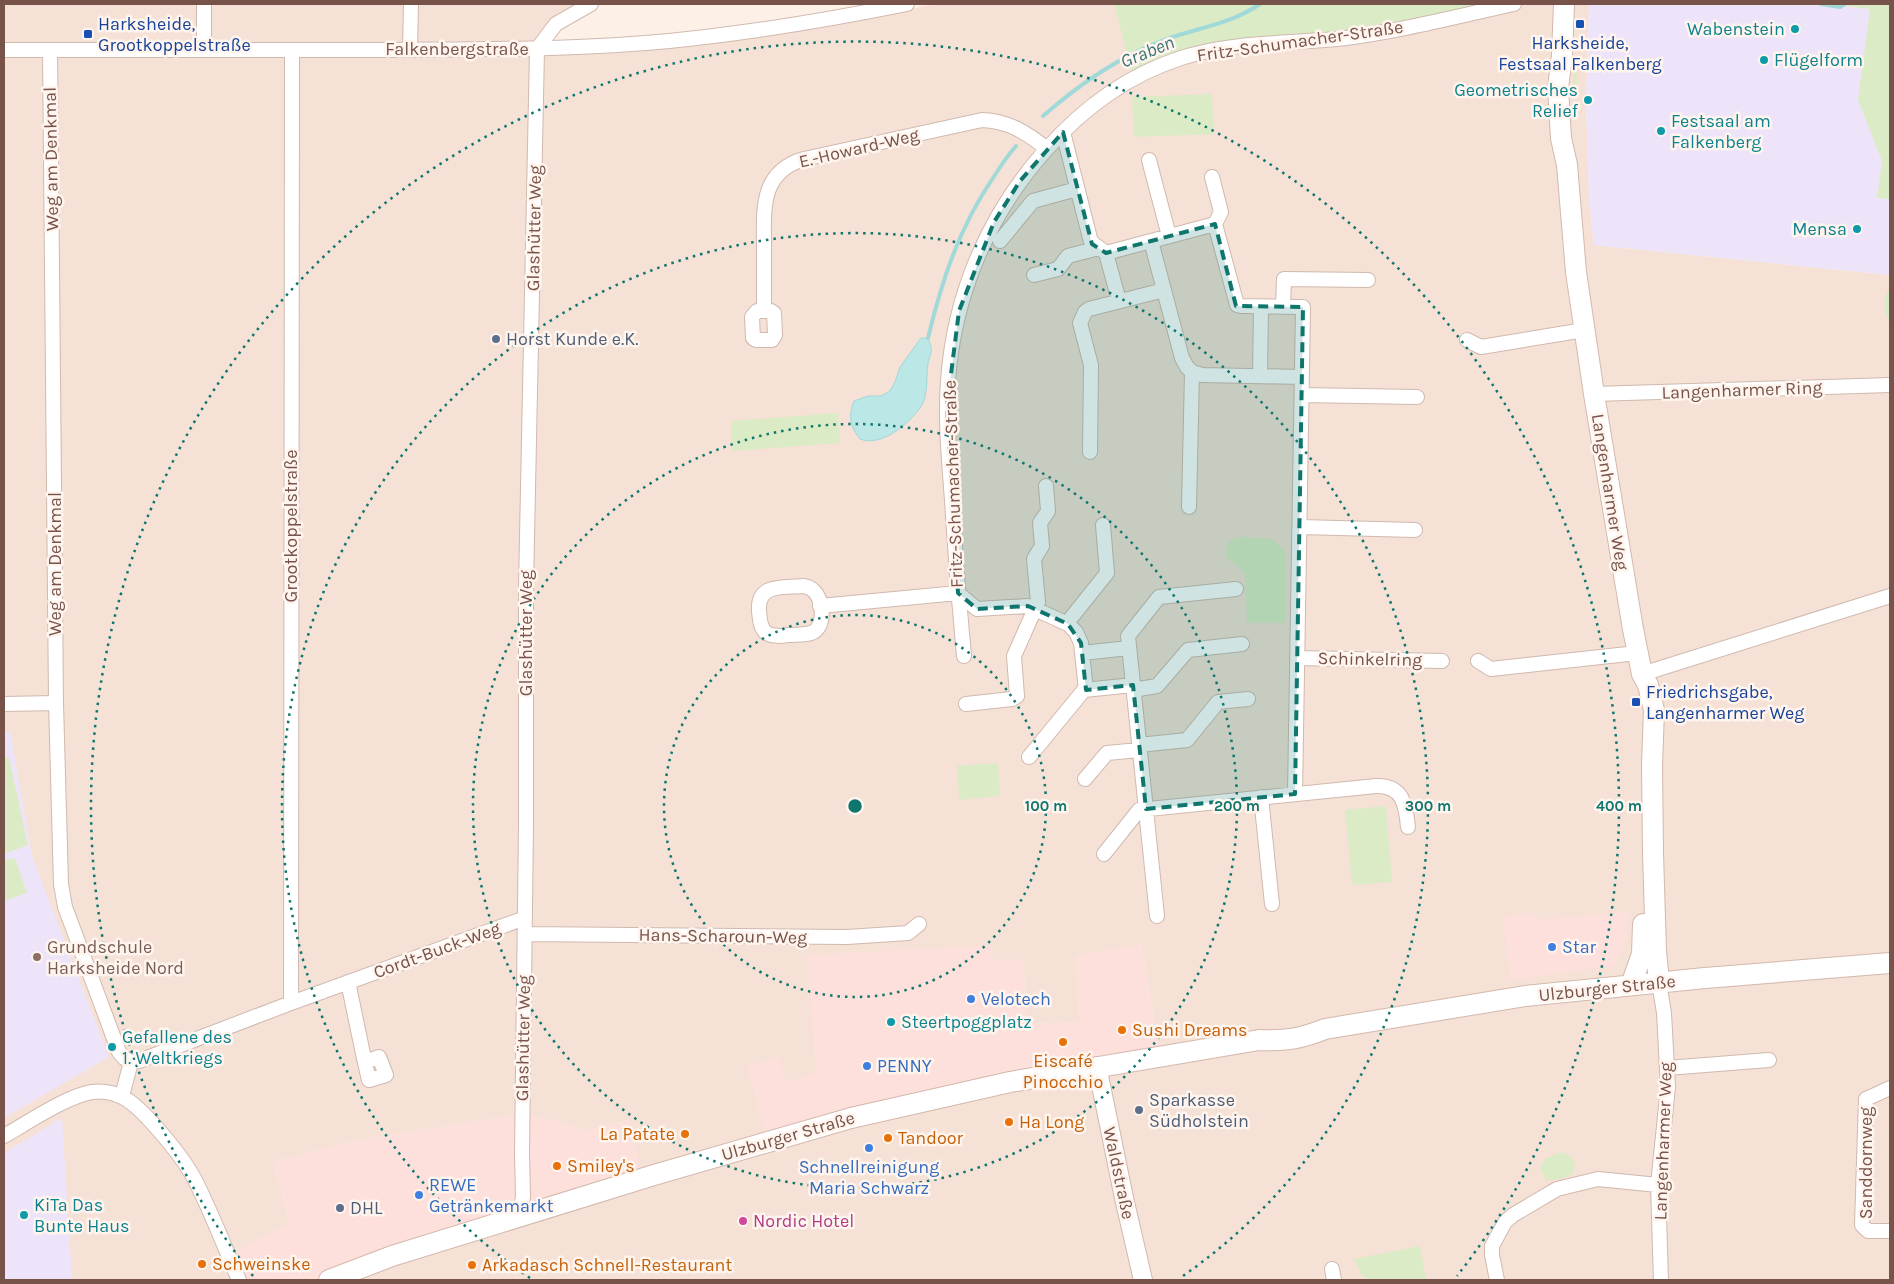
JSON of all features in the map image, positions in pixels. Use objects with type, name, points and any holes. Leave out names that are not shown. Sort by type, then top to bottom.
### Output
[{"type":"main road","name":"Langenharmer Weg","points":[[1564,4],[1562,55],[1569,84],[1570,138],[1568,166],[1576,272],[1594,394],[1637,653],[1654,710],[1652,765],[1653,853],[1656,951],[1659,982]]},
{"type":"main road","name":"Langenharmer Weg","points":[[1631,985],[1642,954],[1642,882],[1653,853]]},
{"type":"main road","name":"Ulzburger Straße","points":[[329,1280],[392,1256],[756,1145],[851,1118],[970,1090],[1097,1066],[1260,1040],[1280,1032],[1303,1027],[1325,1029],[1502,999],[1659,982],[1890,963]]},
{"type":"street","points":[[204,4],[204,50]]},
{"type":"street","points":[[410,49],[411,4]]},
{"type":"street","points":[[537,49],[556,24],[591,4]]},
{"type":"street","name":"Falkenbergstraße","points":[[4,50],[537,49],[669,41],[749,32],[829,20],[907,4]]},
{"type":"street","name":"Fritz-Schumacher-Straße","points":[[964,656],[958,593],[947,406],[948,374],[954,334],[966,288],[983,243],[1006,201],[1046,149],[1062,132],[1098,101],[1127,82],[1159,66],[1192,55],[1238,46],[1361,36],[1514,4]]},
{"type":"street","name":"Glashütter Weg","points":[[520,1216],[523,1196],[526,586],[537,49]]},
{"type":"street","name":"Grootkoppelstraße","points":[[291,1003],[292,50]]},
{"type":"street","name":"Weg am Denkmal","points":[[50,51],[56,703],[58,841],[62,896],[119,1052],[131,1062]]},
{"type":"street","name":"E.-Howard-Weg","points":[[764,311],[765,200],[771,183],[787,166],[804,159],[982,120],[1013,126],[1029,135],[1046,149]]},
{"type":"street","points":[[1062,132],[1091,242],[1103,250],[1119,301]]},
{"type":"street","points":[[1149,160],[1168,236]]},
{"type":"street","name":"Schinkelring","points":[[1212,177],[1221,212],[1215,224],[1236,303],[1240,306],[1304,307],[1295,794]]},
{"type":"street","points":[[1000,241],[1032,202],[1077,189]]},
{"type":"street","points":[[1034,275],[1058,269],[1068,256],[1151,241],[1215,224]]},
{"type":"street","points":[[1151,241],[1183,362],[1192,372],[1202,375],[1302,377]]},
{"type":"street","points":[[1283,307],[1284,279],[1368,280]]},
{"type":"street","points":[[1090,452],[1091,365],[1080,322],[1088,310],[1164,290]]},
{"type":"street","points":[[1260,376],[1261,306]]},
{"type":"street","points":[[1467,340],[1481,347],[1584,330]]},
{"type":"street","points":[[1189,507],[1192,372]]},
{"type":"street","name":"Langenharmer Ring","points":[[1594,394],[1890,385]]},
{"type":"street","points":[[1302,395],[1417,397]]},
{"type":"street","points":[[966,704],[1016,697],[1014,656],[1038,600],[1034,559],[1042,546],[1040,523],[1048,511],[1046,486]]},
{"type":"street","points":[[1067,623],[1107,572],[1103,525]]},
{"type":"street","points":[[1300,528],[1415,530]]},
{"type":"street","points":[[810,587],[818,594],[820,606],[820,623],[816,630],[810,633],[773,636],[765,632],[760,624],[759,599],[770,589],[810,587]]},
{"type":"street","points":[[1157,916],[1128,635],[1159,597],[1236,589]]},
{"type":"street","points":[[820,606],[958,593],[977,610],[1026,605],[1036,608],[1067,623],[1078,636],[1086,690]]},
{"type":"street","points":[[1642,674],[1890,596]]},
{"type":"street","points":[[1029,757],[1084,690],[1157,686],[1187,650],[1242,644]]},
{"type":"street","points":[[1082,653],[1129,648]]},
{"type":"street","points":[[1478,661],[1491,669],[1637,653]]},
{"type":"street","name":"Schinkelring","points":[[1298,658],[1442,661]]},
{"type":"street","points":[[1085,779],[1107,753],[1187,740],[1218,702],[1248,699]]},
{"type":"street","points":[[4,704],[56,703]]},
{"type":"street","points":[[1104,854],[1139,810],[1385,786],[1395,791],[1403,800],[1408,827]]},
{"type":"street","points":[[1261,798],[1272,904]]},
{"type":"street","name":"Cordt-Buck-Weg","points":[[131,1062],[525,918]]},
{"type":"street","name":"Hans-Scharoun-Weg","points":[[525,934],[847,938],[908,933],[919,924]]},
{"type":"street","points":[[348,982],[364,1062]]},
{"type":"street","name":"Langenharmer Weg","points":[[1659,982],[1664,1013],[1668,1087],[1658,1185],[1661,1280]]},
{"type":"street","points":[[1667,1068],[1770,1060]]},
{"type":"street","points":[[122,1096],[131,1062]]},
{"type":"street","name":"Waldstraße","points":[[1097,1066],[1143,1280]]},
{"type":"street","name":"Sanddornweg","points":[[1890,1088],[1866,1099],[1862,1225],[1868,1231],[1890,1231]]},
{"type":"street","points":[[4,1136],[81,1095],[110,1092],[122,1096],[138,1106],[174,1147],[196,1181],[239,1280]]},
{"type":"street","points":[[1498,1280],[1492,1255],[1493,1242],[1506,1220],[1519,1211],[1557,1189],[1598,1179],[1658,1185]]},
{"type":"highlighted area","points":[[1063,132],[1092,244],[1106,253],[1215,224],[1236,306],[1303,307],[1295,794],[1146,809],[1133,685],[1086,690],[1081,643],[1068,624],[1028,606],[977,609],[958,593],[947,406],[959,311],[994,222],[1020,181]]},
{"type":"shaded area","points":[[4,4],[579,4],[552,18],[553,53],[749,38],[831,26],[935,4],[1114,4],[1132,74],[1146,67],[1421,18],[1483,4],[1589,4],[1586,104],[1589,196],[1594,245],[1890,275],[1890,1280],[319,1280],[369,1258],[628,1120],[587,1131],[525,1113],[353,1141],[273,1162],[289,1224],[232,1254],[243,1280],[4,1280]],"holes":[[[1142,945],[1158,1047],[1097,1058],[843,1122],[747,1067],[787,1082],[816,1073],[1023,959],[1027,1024],[1079,1022],[1076,956]]]},
{"type":"shaded area","points":[[1589,4],[1827,4],[1890,12],[1890,275],[1594,245],[1589,196],[1586,104]]},
{"type":"shaded area","name":"Grundschule Harksheide Nord","points":[[10,731],[32,856],[109,1057],[4,1118],[4,732]]},
{"type":"shaded area","points":[[1629,911],[1628,939],[1613,966],[1510,980],[1503,917],[1531,912],[1542,920]]},
{"type":"shaded area","points":[[992,945],[993,961],[1023,959],[1027,1024],[1079,1022],[1076,956],[1142,945],[1158,1047],[1097,1058],[768,1143],[747,1067],[779,1057],[787,1082],[816,1072],[807,955]]},
{"type":"shaded area","points":[[525,1113],[587,1131],[628,1120],[641,1168],[369,1258],[319,1280],[243,1280],[232,1254],[289,1224],[273,1162],[353,1141]]},
{"type":"shaded area","points":[[62,1118],[72,1280],[4,1280],[4,1153]]},
{"type":"green space","points":[[1114,4],[1483,4],[1360,30],[1238,41],[1132,75]]},
{"type":"green space","points":[[1827,4],[1890,4],[1890,199],[1877,198],[1882,161],[1858,100],[1870,9]]},
{"type":"green space","points":[[1576,60],[1577,84],[1572,89]]},
{"type":"green space","points":[[1212,94],[1214,134],[1134,137],[1132,97]]},
{"type":"green space","points":[[1890,289],[1890,322],[1884,305],[1887,292]]},
{"type":"green space","points":[[838,413],[840,443],[732,451],[731,421]]},
{"type":"green space","points":[[1240,537],[1272,539],[1284,550],[1286,565],[1285,623],[1247,623],[1245,574],[1226,557],[1228,543]]},
{"type":"green space","points":[[9,757],[28,845],[4,854],[4,758]]},
{"type":"green space","points":[[998,763],[1000,796],[959,800],[957,766]]},
{"type":"green space","points":[[1386,806],[1392,882],[1352,885],[1345,810]]},
{"type":"green space","points":[[15,858],[27,893],[4,901],[4,861]]},
{"type":"green space","points":[[1559,1153],[1568,1154],[1575,1163],[1573,1174],[1561,1179],[1546,1180],[1540,1169],[1545,1159]]},
{"type":"green space","points":[[1420,1246],[1426,1279],[1394,1282],[1369,1278],[1362,1276],[1354,1259]]},
{"type":"water","points":[[921,338],[928,338],[931,349],[926,394],[923,403],[912,417],[896,431],[878,440],[860,439],[851,421],[854,401],[868,396],[881,396],[890,391],[900,367]]},
{"type":"waterway","name":"Graben","points":[[1043,116],[1072,92],[1117,62],[1167,39],[1227,21],[1250,11],[1260,4]]},
{"type":"waterway","points":[[1821,4],[1840,7],[1845,4]]},
{"type":"waterway","name":"Graben","points":[[928,338],[939,296],[961,235],[981,197],[1016,146]]},
{"type":"place","name":"Harksheide, Festsaal Falkenberg","points":[[1580,24]]},
{"type":"place","name":"Wabenstein","points":[[1795,29]]},
{"type":"place","name":"Harksheide, Grootkoppelstraße","points":[[88,34]]},
{"type":"place","name":"Flügelform","points":[[1764,60]]},
{"type":"place","name":"Geometrisches Relief","points":[[1588,100]]},
{"type":"place","name":"Festsaal am Falkenberg","points":[[1661,131]]},
{"type":"place","name":"Mensa","points":[[1857,229]]},
{"type":"place","name":"Horst Kunde e.K.","points":[[496,339]]},
{"type":"place","name":"Friedrichsgabe, Langenharmer Weg","points":[[1636,702]]},
{"type":"place","name":"Star","points":[[1552,947]]},
{"type":"place","name":"Grundschule Harksheide Nord","points":[[37,957]]},
{"type":"place","name":"Velotech","points":[[971,999]]},
{"type":"place","name":"Steertpoggplatz","points":[[891,1022]]},
{"type":"place","name":"Sushi Dreams","points":[[1122,1030]]},
{"type":"place","name":"Eiscafé Pinocchio","points":[[1063,1042]]},
{"type":"place","name":"Gefallene des 1. Weltkriegs","points":[[112,1047]]},
{"type":"place","name":"PENNY","points":[[867,1066]]},
{"type":"place","name":"Sparkasse Südholstein","points":[[1139,1110]]},
{"type":"place","name":"Ha Long","points":[[1009,1122]]},
{"type":"place","name":"La Patate","points":[[685,1134]]},
{"type":"place","name":"Tandoor","points":[[888,1138]]},
{"type":"place","name":"Schnellreinigung Maria Schwarz","points":[[869,1148]]},
{"type":"place","name":"Smiley's","points":[[557,1166]]},
{"type":"place","name":"REWE Getränkemarkt","points":[[419,1195]]},
{"type":"place","name":"DHL","points":[[340,1208]]},
{"type":"place","name":"KiTa Das Bunte Haus","points":[[24,1215]]},
{"type":"place","name":"Nordic Hotel","points":[[743,1221]]},
{"type":"place","name":"Schweinske","points":[[202,1264]]},
{"type":"place","name":"Arkadasch Schnell-Restaurant","points":[[472,1265]]}]
